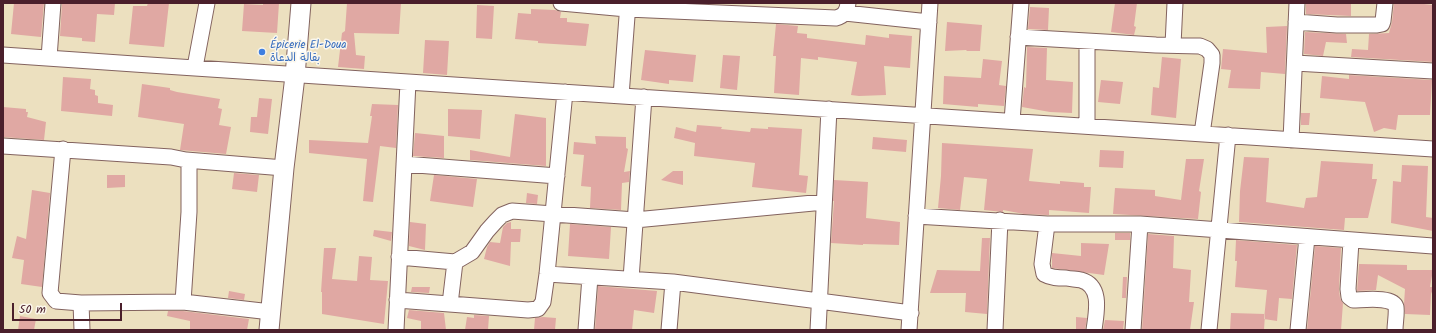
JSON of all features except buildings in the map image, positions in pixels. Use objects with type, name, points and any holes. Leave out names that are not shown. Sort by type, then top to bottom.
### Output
[{"type":"main road","points":[[270,321],[301,3]]},
{"type":"street","points":[[49,58],[53,3]]},
{"type":"street","points":[[196,67],[207,3]]},
{"type":"street","points":[[561,3],[800,10],[836,18],[841,17],[846,8],[929,22]]},
{"type":"street","points":[[910,330],[930,3]]},
{"type":"street","points":[[1012,121],[1021,3]]},
{"type":"street","points":[[1173,45],[1175,3]]},
{"type":"street","points":[[1291,140],[1297,3]]},
{"type":"street","points":[[1296,22],[1337,25],[1382,24],[1385,3]]},
{"type":"street","points":[[622,96],[628,6]]},
{"type":"street","points":[[1018,37],[1087,42],[1200,46],[1207,49],[1212,55],[1202,134]]},
{"type":"street","points":[[1087,42],[1087,126]]},
{"type":"street","points":[[3,55],[196,67],[295,76],[644,97],[1433,149]]},
{"type":"street","points":[[1295,63],[1433,71]]},
{"type":"street","points":[[396,330],[408,82]]},
{"type":"street","points":[[397,300],[538,310],[543,302],[547,274],[565,92]]},
{"type":"street","points":[[631,279],[644,97]]},
{"type":"street","points":[[818,330],[829,109]]},
{"type":"street","points":[[1209,330],[1228,135]]},
{"type":"street","points":[[3,146],[171,157],[186,160],[284,168]]},
{"type":"street","points":[[63,149],[50,293],[56,301],[81,303],[183,302],[270,321]]},
{"type":"street","points":[[183,302],[189,212],[188,163],[186,160]]},
{"type":"street","points":[[404,164],[557,176]]},
{"type":"street","points":[[400,257],[455,262],[472,252],[487,231],[502,215],[512,211],[635,220],[824,202]]},
{"type":"street","points":[[916,216],[1047,224],[1140,224],[1433,246]]},
{"type":"street","points":[[995,330],[1000,220]]},
{"type":"street","points":[[1047,224],[1042,264],[1044,274],[1049,277],[1082,280],[1091,286],[1096,294],[1097,301],[1094,330]]},
{"type":"street","points":[[1133,330],[1140,224]]},
{"type":"street","points":[[1298,330],[1307,237]]},
{"type":"street","points":[[1351,241],[1348,289],[1349,297],[1353,300],[1387,300],[1392,302],[1396,307],[1395,330]]},
{"type":"street","points":[[450,304],[455,262]]},
{"type":"street","points":[[547,274],[673,282],[911,313]]},
{"type":"street","points":[[586,330],[590,277]]},
{"type":"street","points":[[669,330],[673,282]]},
{"type":"street","points":[[81,303],[82,330]]},
{"type":"place","name":"Épicerie El-Doua بقالة الدعاة","points":[[262,52]]}]
